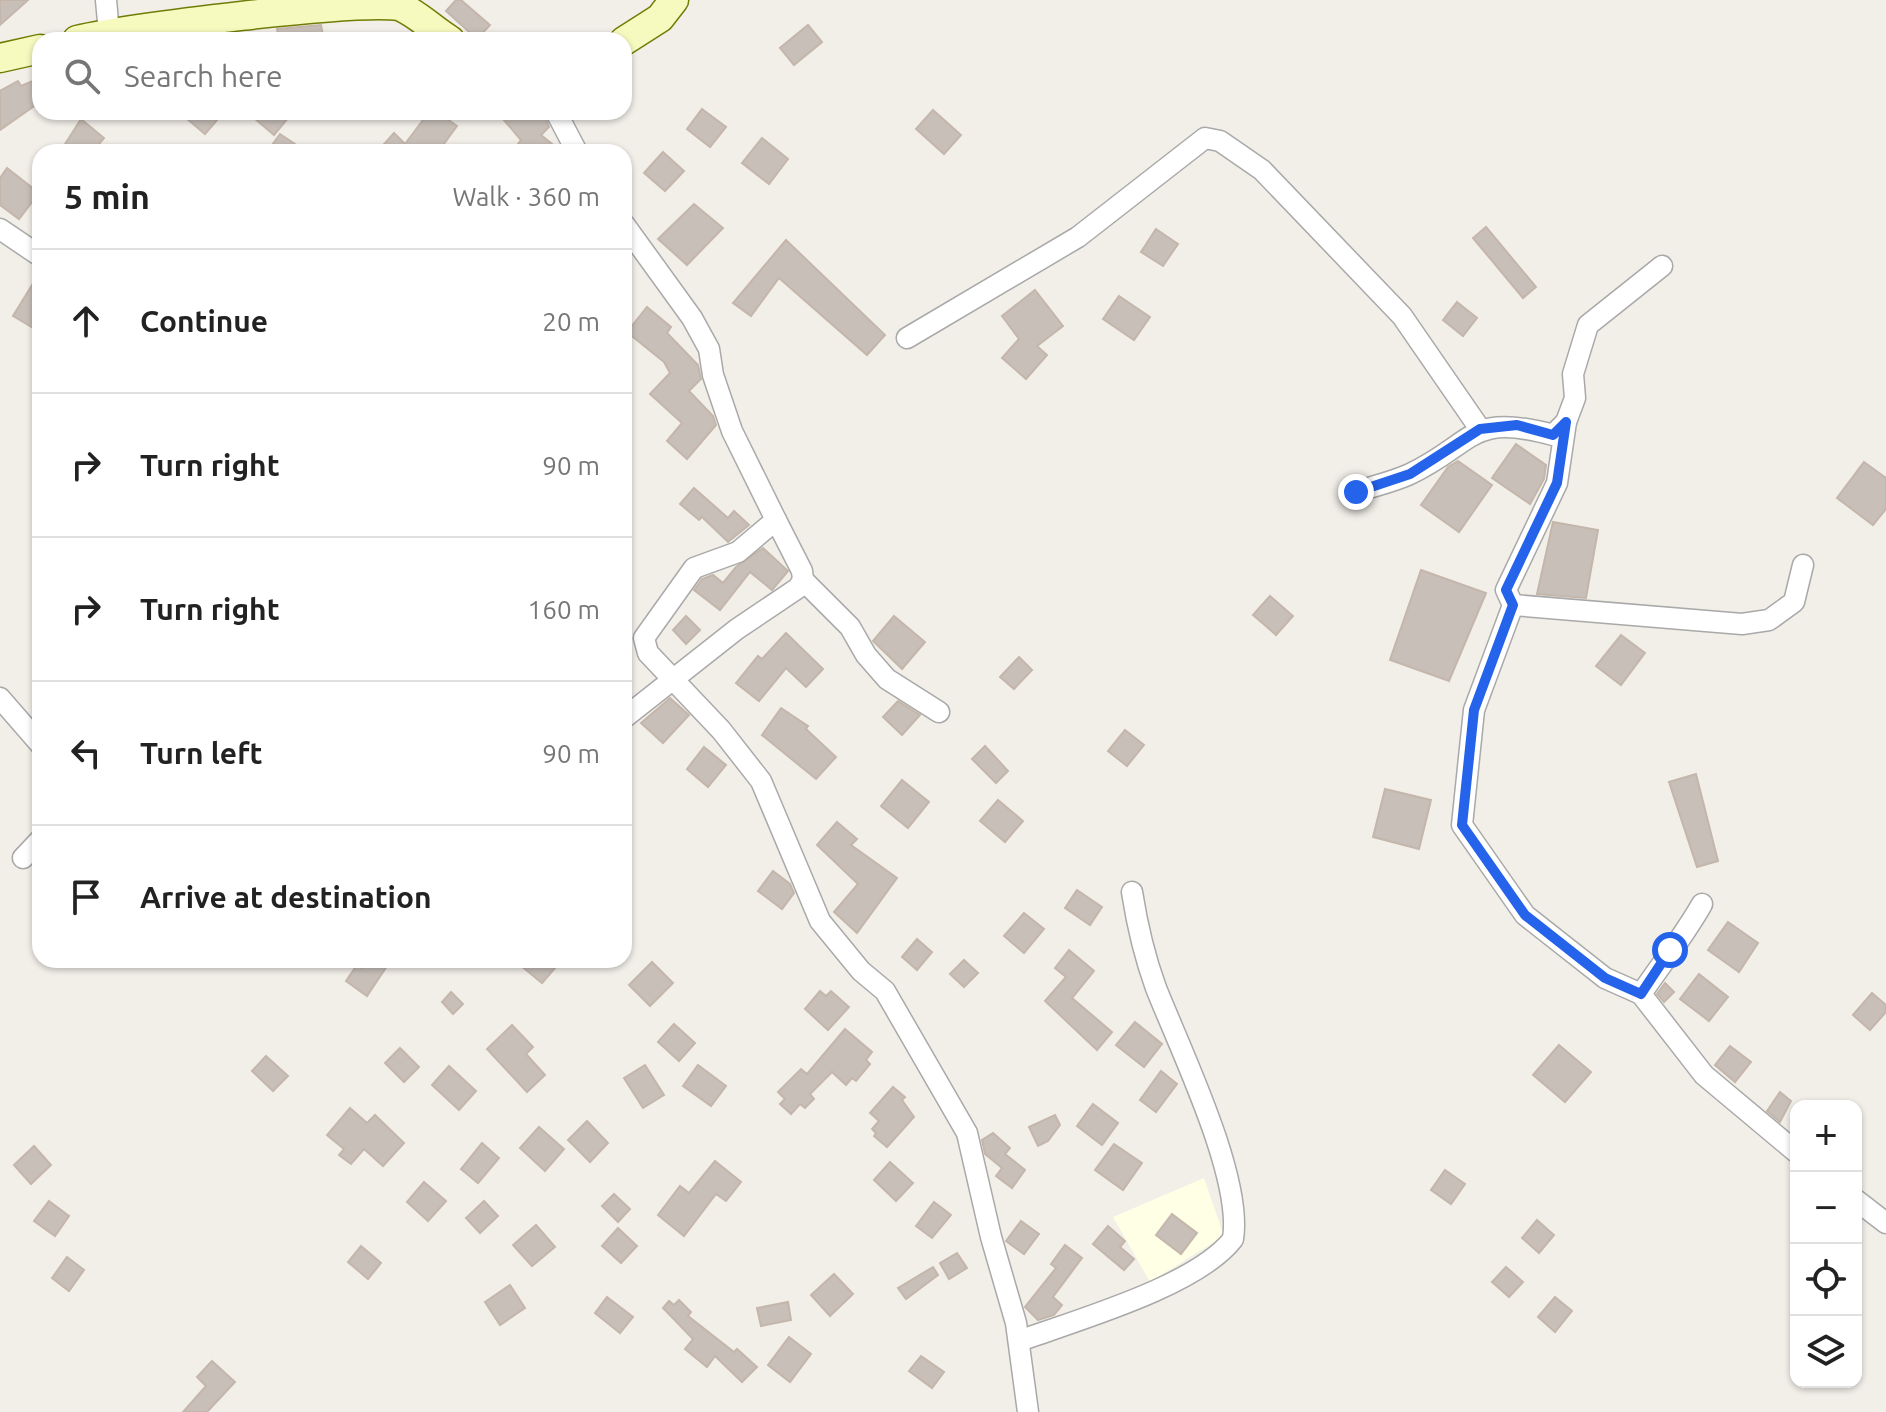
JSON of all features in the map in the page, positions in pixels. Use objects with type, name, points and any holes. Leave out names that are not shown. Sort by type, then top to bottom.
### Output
[{"type":"main road","points":[[632,36],[660,18],[674,0]]},
{"type":"main road","points":[[116,32],[315,2],[369,1],[399,6],[438,32]]},
{"type":"main road","points":[[0,58],[32,51]]},
{"type":"street","points":[[106,0],[109,32]]},
{"type":"street","points":[[560,120],[573,144]]},
{"type":"street","points":[[907,338],[1078,237],[1205,138],[1220,141],[1262,170],[1402,316],[1480,429]]},
{"type":"street","points":[[0,229],[32,251]]},
{"type":"street","points":[[632,235],[692,318],[709,349],[713,375],[732,431],[795,553],[803,580],[850,627],[866,655],[887,679],[939,712]]},
{"type":"street","points":[[1662,266],[1588,325],[1573,374],[1575,398],[1566,422],[1557,483],[1506,590],[1513,605],[1474,710],[1462,825],[1525,915],[1605,978],[1641,994],[1704,1075],[1790,1147]]},
{"type":"street","points":[[1356,492],[1410,474],[1480,429],[1517,425],[1553,435],[1566,422]]},
{"type":"street","points":[[776,520],[738,552],[694,568],[644,638],[653,659],[721,730],[761,781],[820,921],[861,971],[885,991],[967,1133],[1019,1341],[1028,1412]]},
{"type":"street","points":[[1513,605],[1742,624],[1769,620],[1794,602],[1803,565]]},
{"type":"street","points":[[632,712],[737,629],[798,588],[803,580]]},
{"type":"street","points":[[0,698],[32,735]]},
{"type":"street","points":[[23,858],[32,848]]},
{"type":"street","points":[[1019,1341],[1147,1293],[1209,1263],[1233,1239],[1235,1208],[1210,1122],[1155,985],[1132,892]]},
{"type":"street","points":[[1641,994],[1670,950],[1680,943],[1702,904]]},
{"type":"street","points":[[1862,1205],[1886,1223]]},
{"type":"shaded area","points":[[1204,1178],[1224,1236],[1150,1282],[1113,1217]]},
{"type":"building","points":[[0,0],[28,0],[0,25]]},
{"type":"building","points":[[456,0],[461,0],[490,25],[484,32],[469,32],[446,11]]},
{"type":"building","points":[[321,25],[322,32],[278,32],[277,29]]},
{"type":"building","points":[[808,25],[822,42],[794,65],[780,48]]},
{"type":"building","points":[[18,81],[21,86],[32,81],[32,108],[0,130],[0,91]]},
{"type":"building","points":[[702,109],[726,127],[710,147],[687,129]]},
{"type":"building","points":[[933,110],[961,135],[944,154],[916,129]]},
{"type":"building","points":[[80,120],[104,138],[99,144],[65,144]]},
{"type":"building","points":[[188,120],[217,120],[205,134]]},
{"type":"building","points":[[256,120],[286,120],[274,135]]},
{"type":"building","points":[[423,120],[448,120],[457,126],[444,144],[405,144]]},
{"type":"building","points":[[504,120],[546,120],[549,127],[541,135],[552,144],[518,144],[521,140]]},
{"type":"building","points":[[394,133],[405,144],[384,144]]},
{"type":"building","points":[[280,134],[295,144],[273,144]]},
{"type":"building","points":[[762,138],[788,159],[769,184],[742,163]]},
{"type":"building","points":[[663,152],[684,171],[665,191],[644,173]]},
{"type":"building","points":[[7,168],[32,188],[32,202],[19,219],[0,205],[0,178]]},
{"type":"building","points":[[694,204],[723,228],[687,265],[658,239]]},
{"type":"building","points":[[1486,227],[1536,287],[1523,298],[1473,238]]},
{"type":"building","points":[[1156,229],[1178,244],[1163,266],[1141,252]]},
{"type":"building","points":[[786,240],[885,335],[867,355],[779,278],[751,316],[733,303]]},
{"type":"building","points":[[32,285],[32,327],[13,316]]},
{"type":"building","points":[[1035,290],[1063,326],[1037,346],[1047,355],[1026,379],[1002,358],[1019,339],[1002,316]]},
{"type":"building","points":[[1119,296],[1150,317],[1134,340],[1103,319]]},
{"type":"building","points":[[1457,302],[1477,318],[1463,336],[1443,320]]},
{"type":"building","points":[[647,307],[671,327],[667,333],[698,365],[701,379],[689,391],[713,416],[716,425],[687,459],[667,441],[682,423],[650,394],[670,373],[664,362],[632,336],[632,326]]},
{"type":"building","points":[[1516,444],[1546,465],[1544,479],[1530,504],[1492,478]]},
{"type":"building","points":[[1458,461],[1492,485],[1459,532],[1421,505],[1448,467]]},
{"type":"building","points":[[1864,462],[1886,478],[1886,509],[1873,525],[1837,498]]},
{"type":"building","points":[[694,488],[728,518],[734,511],[749,525],[728,542],[702,517],[699,520],[680,504]]},
{"type":"building","points":[[1553,522],[1598,530],[1586,598],[1537,594]]},
{"type":"building","points":[[763,548],[788,571],[772,590],[750,572],[720,610],[694,590],[702,579],[713,575],[723,583],[736,567]]},
{"type":"building","points":[[1421,570],[1486,593],[1449,681],[1390,660]]},
{"type":"building","points":[[1270,596],[1293,616],[1276,635],[1253,615]]},
{"type":"building","points":[[686,616],[700,630],[686,644],[673,630]]},
{"type":"building","points":[[894,616],[925,642],[902,669],[873,641]]},
{"type":"building","points":[[786,633],[823,669],[806,687],[786,668],[759,701],[736,683],[758,656],[762,659]]},
{"type":"building","points":[[1621,635],[1645,653],[1621,685],[1596,666]]},
{"type":"building","points":[[1019,657],[1032,670],[1014,689],[1000,677]]},
{"type":"building","points":[[670,698],[689,715],[663,743],[641,723]]},
{"type":"building","points":[[898,701],[920,715],[902,735],[883,717]]},
{"type":"building","points":[[781,708],[808,726],[806,729],[836,757],[816,779],[762,735]]},
{"type":"building","points":[[1125,730],[1144,745],[1127,766],[1108,751]]},
{"type":"building","points":[[985,746],[1008,771],[996,783],[972,759]]},
{"type":"building","points":[[704,747],[726,765],[708,787],[687,769]]},
{"type":"building","points":[[1696,774],[1718,861],[1697,867],[1669,782]]},
{"type":"building","points":[[902,780],[929,802],[908,828],[881,806]]},
{"type":"building","points":[[1385,789],[1431,800],[1419,849],[1373,837]]},
{"type":"building","points":[[998,800],[1023,821],[1005,842],[980,821]]},
{"type":"building","points":[[837,822],[857,839],[851,845],[897,878],[857,933],[834,912],[858,884],[817,845]]},
{"type":"building","points":[[773,871],[790,884],[794,893],[782,909],[758,891]]},
{"type":"building","points":[[1077,890],[1102,907],[1090,925],[1065,908]]},
{"type":"building","points":[[1024,913],[1044,929],[1024,953],[1004,936]]},
{"type":"building","points":[[1728,922],[1758,943],[1739,972],[1708,950]]},
{"type":"building","points":[[917,939],[932,952],[917,970],[902,957]]},
{"type":"building","points":[[1069,950],[1094,971],[1072,998],[1112,1032],[1097,1050],[1045,1001],[1066,977],[1055,968]]},
{"type":"building","points":[[964,960],[978,973],[964,987],[950,974]]},
{"type":"building","points":[[652,962],[673,983],[650,1006],[629,985]]},
{"type":"building","points":[[355,968],[386,968],[367,996],[346,981]]},
{"type":"building","points":[[524,968],[555,968],[542,983]]},
{"type":"building","points":[[1699,974],[1728,997],[1709,1021],[1680,999]]},
{"type":"building","points":[[1665,983],[1674,992],[1664,1002],[1657,994]]},
{"type":"building","points":[[820,991],[826,996],[831,991],[849,1007],[828,1030],[805,1009]]},
{"type":"building","points":[[451,992],[463,1004],[453,1014],[442,1002]]},
{"type":"building","points":[[1872,993],[1886,1005],[1886,1012],[1870,1030],[1853,1015]]},
{"type":"building","points":[[1135,1022],[1162,1044],[1144,1067],[1116,1045]]},
{"type":"building","points":[[674,1024],[695,1043],[679,1061],[658,1042]]},
{"type":"building","points":[[512,1025],[533,1047],[526,1054],[545,1075],[527,1092],[487,1049]]},
{"type":"building","points":[[845,1029],[872,1052],[866,1060],[870,1064],[856,1081],[852,1078],[846,1085],[832,1072],[810,1094],[814,1099],[805,1108],[800,1104],[791,1114],[780,1104],[785,1099],[778,1092],[801,1069],[807,1074]]},
{"type":"building","points":[[1559,1045],[1591,1072],[1565,1102],[1533,1075]]},
{"type":"building","points":[[1730,1046],[1751,1062],[1735,1082],[1715,1065]]},
{"type":"building","points":[[400,1048],[419,1067],[404,1082],[385,1063]]},
{"type":"building","points":[[266,1056],[288,1076],[273,1091],[252,1071]]},
{"type":"building","points":[[645,1065],[664,1095],[643,1108],[624,1078]]},
{"type":"building","points":[[698,1065],[726,1086],[711,1106],[683,1086]]},
{"type":"building","points":[[449,1066],[476,1091],[459,1110],[432,1085]]},
{"type":"building","points":[[1161,1071],[1177,1084],[1156,1112],[1140,1100]]},
{"type":"building","points":[[893,1087],[905,1097],[902,1100],[914,1117],[887,1147],[874,1136],[876,1133],[872,1129],[879,1121],[870,1113]]},
{"type":"building","points":[[1780,1092],[1790,1100],[1780,1122],[1767,1111]]},
{"type":"building","points":[[1093,1104],[1118,1123],[1102,1145],[1077,1126]]},
{"type":"building","points":[[350,1108],[367,1123],[375,1115],[404,1143],[383,1166],[364,1149],[351,1164],[339,1155],[344,1149],[327,1135]]},
{"type":"building","points":[[1055,1115],[1060,1125],[1048,1141],[1038,1146],[1029,1127]]},
{"type":"building","points":[[587,1121],[608,1143],[590,1162],[568,1140]]},
{"type":"building","points":[[539,1127],[564,1149],[545,1171],[520,1148]]},
{"type":"building","points":[[993,1133],[1010,1148],[1005,1154],[1025,1170],[1012,1188],[996,1176],[1002,1168],[985,1154],[982,1140]]},
{"type":"building","points":[[482,1143],[499,1158],[478,1183],[461,1169]]},
{"type":"building","points":[[1114,1144],[1142,1163],[1123,1190],[1095,1170]]},
{"type":"building","points":[[34,1146],[51,1165],[31,1184],[14,1165]]},
{"type":"building","points":[[715,1161],[741,1182],[726,1201],[716,1194],[684,1236],[658,1215],[680,1186],[689,1193]]},
{"type":"building","points":[[890,1162],[913,1183],[896,1201],[874,1180]]},
{"type":"building","points":[[1445,1170],[1465,1184],[1451,1204],[1431,1190]]},
{"type":"building","points":[[424,1182],[446,1201],[428,1221],[407,1202]]},
{"type":"building","points":[[614,1194],[630,1209],[618,1222],[602,1206]]},
{"type":"building","points":[[49,1201],[69,1216],[55,1236],[34,1221]]},
{"type":"building","points":[[484,1201],[498,1216],[480,1233],[466,1218]]},
{"type":"building","points":[[934,1202],[951,1215],[932,1238],[916,1226]]},
{"type":"building","points":[[1172,1214],[1197,1233],[1181,1254],[1156,1235]]},
{"type":"building","points":[[1537,1220],[1554,1235],[1539,1253],[1522,1238]]},
{"type":"building","points":[[1021,1221],[1039,1234],[1024,1254],[1006,1241]]},
{"type":"building","points":[[536,1225],[555,1247],[532,1266],[513,1245]]},
{"type":"building","points":[[1108,1226],[1125,1241],[1120,1247],[1134,1259],[1124,1270],[1093,1244]]},
{"type":"building","points":[[618,1228],[637,1246],[621,1263],[602,1246]]},
{"type":"building","points":[[1065,1245],[1082,1258],[1053,1297],[1062,1305],[1054,1315],[1038,1320],[1025,1307],[1056,1268],[1051,1264]]},
{"type":"building","points":[[361,1246],[381,1263],[368,1279],[348,1262]]},
{"type":"building","points":[[957,1253],[967,1268],[949,1279],[940,1263]]},
{"type":"building","points":[[67,1257],[84,1270],[69,1291],[52,1278]]},
{"type":"building","points":[[933,1267],[938,1275],[906,1299],[898,1288]]},
{"type":"building","points":[[1506,1267],[1523,1282],[1509,1297],[1492,1282]]},
{"type":"building","points":[[834,1274],[853,1294],[830,1316],[811,1295]]},
{"type":"building","points":[[510,1285],[525,1308],[500,1325],[485,1302]]},
{"type":"building","points":[[607,1297],[633,1317],[620,1333],[595,1313]]},
{"type":"building","points":[[1555,1297],[1572,1311],[1555,1332],[1538,1317]]},
{"type":"building","points":[[679,1300],[691,1312],[688,1316],[734,1352],[737,1349],[757,1367],[742,1382],[715,1356],[707,1367],[685,1349],[693,1339],[663,1308],[669,1301],[674,1305]]},
{"type":"building","points":[[788,1302],[791,1320],[761,1326],[757,1308]]},
{"type":"building","points":[[789,1337],[811,1354],[790,1382],[768,1365]]},
{"type":"building","points":[[921,1356],[944,1372],[932,1388],[909,1371]]},
{"type":"building","points":[[212,1361],[235,1382],[207,1412],[183,1412],[206,1386],[197,1377]]},
{"type":"route","points":[[1356,492],[1410,474],[1480,429],[1517,425],[1553,435],[1566,422],[1557,483],[1506,590],[1513,605],[1474,710],[1462,825],[1525,915],[1605,978],[1641,994],[1670,950]]}]
